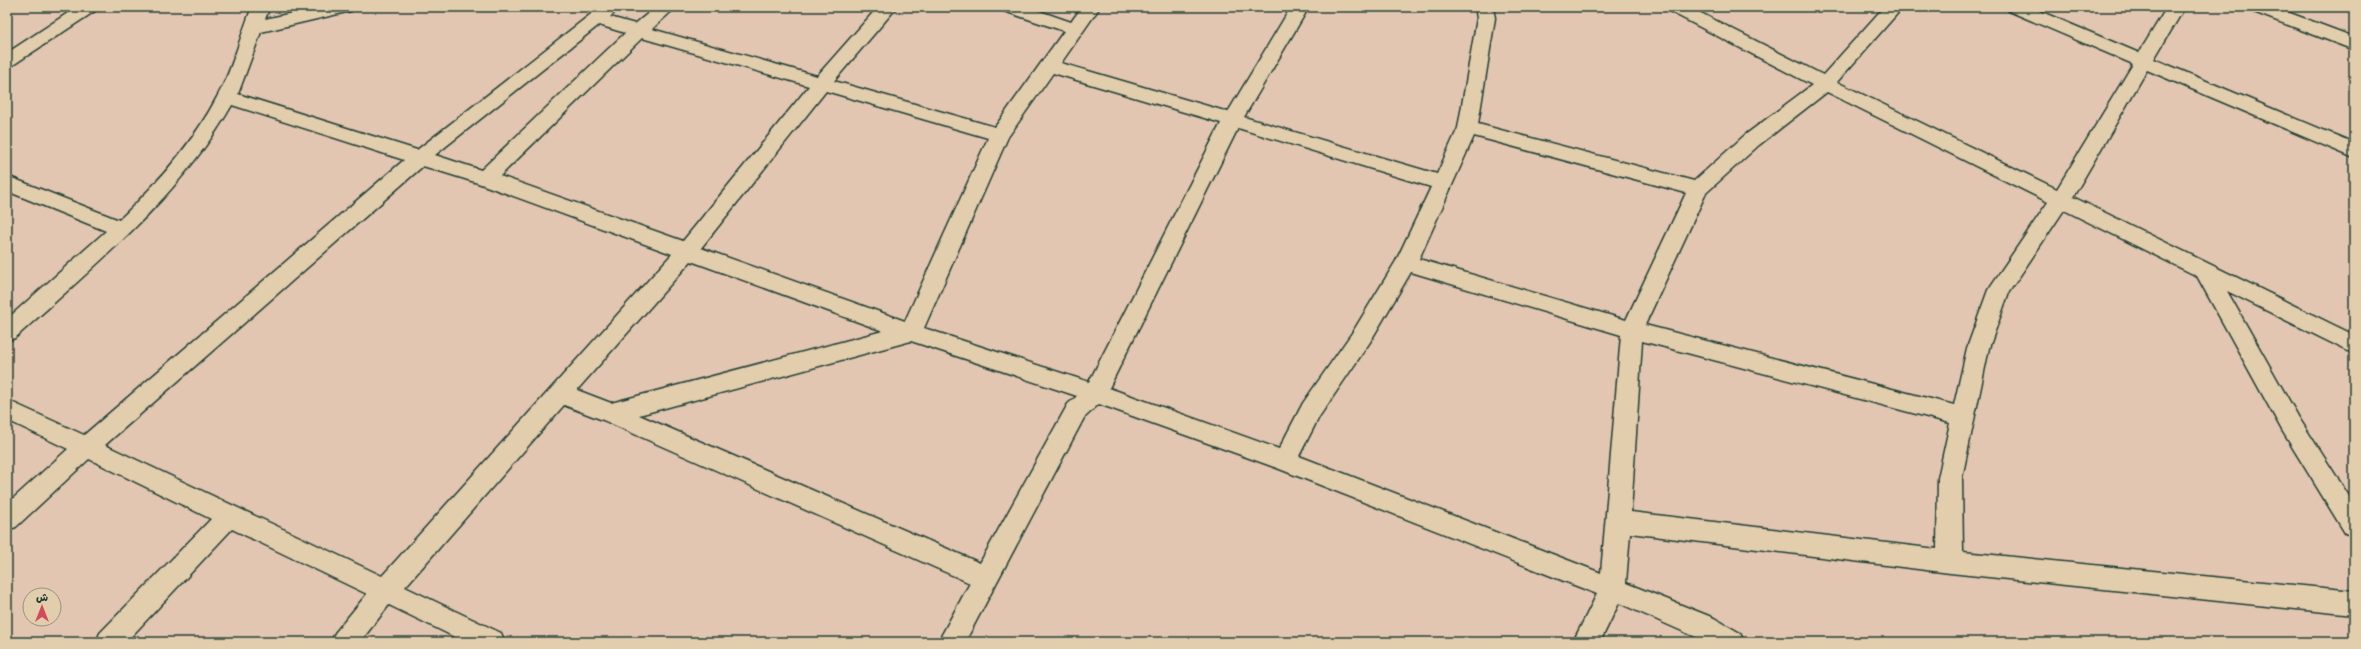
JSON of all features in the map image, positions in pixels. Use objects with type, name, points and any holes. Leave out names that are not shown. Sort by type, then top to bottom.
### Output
[{"type":"street","points":[[7,61],[89,7]]},
{"type":"street","points":[[7,332],[100,252],[187,159],[227,97],[261,7]]},
{"type":"street","points":[[252,28],[345,7]]},
{"type":"street","points":[[485,178],[638,31],[667,7]]},
{"type":"street","points":[[344,642],[385,591],[687,251],[822,84],[888,7]]},
{"type":"street","points":[[1010,7],[1075,29]]},
{"type":"street","points":[[911,332],[999,135],[1091,7]]},
{"type":"street","points":[[951,642],[1076,411],[1095,393],[1233,119],[1300,7]]},
{"type":"street","points":[[1285,461],[1311,410],[1362,336],[1406,263],[1468,128],[1486,18],[1484,7]]},
{"type":"street","points":[[1675,7],[1824,85],[2204,269],[2354,346]]},
{"type":"street","points":[[1586,642],[1613,589],[1632,330],[1698,188],[1752,140],[1824,85],[1894,7]]},
{"type":"street","points":[[2015,7],[2354,151]]},
{"type":"street","points":[[1950,562],[1950,478],[1978,348],[1999,290],[2061,199],[2176,7]]},
{"type":"street","points":[[2257,7],[2354,44]]},
{"type":"street","points":[[7,519],[86,447],[419,158],[604,13],[638,31],[999,135]]},
{"type":"street","points":[[1048,65],[1233,119],[1443,183]]},
{"type":"street","points":[[227,97],[485,178],[911,332],[1095,393],[1285,461],[1613,589],[1705,627],[1731,642]]},
{"type":"street","points":[[1468,128],[1698,188]]},
{"type":"street","points":[[7,183],[121,229]]},
{"type":"street","points":[[1406,263],[1632,330],[1962,417]]},
{"type":"street","points":[[2204,269],[2291,425],[2354,525]]},
{"type":"street","points":[[611,413],[911,332]]},
{"type":"street","points":[[561,394],[611,413],[986,578]]},
{"type":"street","points":[[7,409],[492,642]]},
{"type":"street","points":[[109,642],[229,516]]},
{"type":"street","points":[[1618,521],[1950,562],[2354,603]]}]
